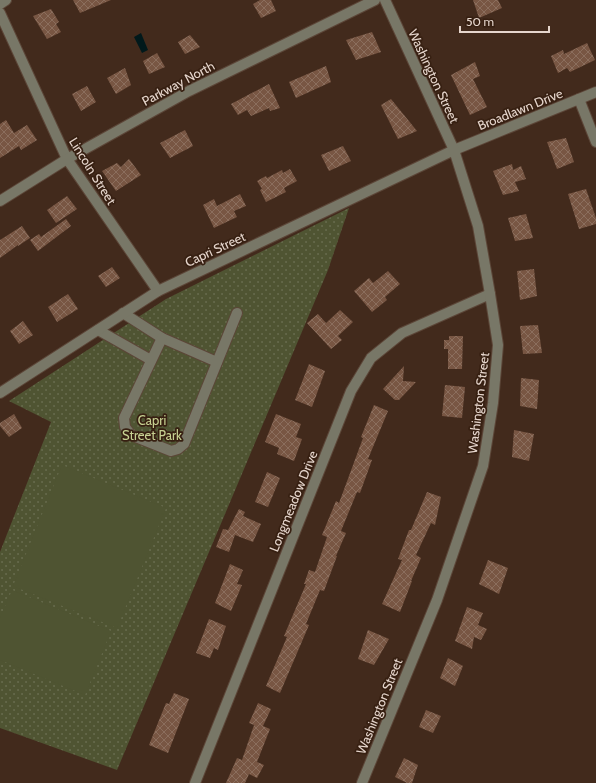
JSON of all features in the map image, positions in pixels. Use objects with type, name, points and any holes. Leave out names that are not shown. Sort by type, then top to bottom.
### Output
[{"type":"street","points":[[0,4],[6,0]]},
{"type":"street","name":"Parkway North","points":[[0,201],[66,159],[190,91],[376,0]]},
{"type":"street","name":"Washington Street","points":[[362,783],[437,600],[483,466],[493,403],[498,345],[478,226],[454,150],[385,0]]},
{"type":"street","name":"Lincoln Street","points":[[0,13],[66,159],[158,290]]},
{"type":"street","name":"Broadlawn Drive","points":[[454,150],[596,92]]},
{"type":"street","points":[[580,99],[596,142]]},
{"type":"street","name":"Capri Street","points":[[0,393],[158,290],[454,150]]},
{"type":"street","name":"Longmeadow Drive","points":[[195,783],[350,392],[371,358],[402,333],[490,294]]},
{"type":"street","points":[[123,313],[162,338],[217,362]]},
{"type":"street","points":[[162,338],[124,418],[125,427],[131,435],[172,451],[178,449],[184,444],[237,313]]},
{"type":"street","points":[[98,330],[151,360]]},
{"type":"green space","name":"Capri Street Park","points":[[349,208],[328,270],[117,770],[0,728],[0,552],[51,422],[9,401],[166,299]]},
{"type":"green space","points":[[62,465],[166,508],[117,628],[13,586]]},
{"type":"green space","points":[[12,590],[111,631],[85,695],[0,660],[0,618]]},
{"type":"water","points":[[141,33],[148,50],[142,53],[134,37]]},
{"type":"building","points":[[73,0],[111,0],[80,13]]},
{"type":"building","points":[[260,0],[271,0],[276,11],[261,18],[253,4]]},
{"type":"building","points":[[473,0],[498,0],[502,8],[479,18]]},
{"type":"building","points":[[51,9],[59,22],[56,24],[61,32],[47,39],[33,16]]},
{"type":"building","points":[[372,32],[381,52],[356,60],[346,40]]},
{"type":"building","points":[[190,35],[200,47],[185,54],[178,42]]},
{"type":"building","points":[[587,43],[595,60],[570,72],[567,68],[558,73],[551,56],[563,50],[564,54]]},
{"type":"building","points":[[157,53],[165,67],[149,74],[143,61]]},
{"type":"building","points":[[475,62],[480,76],[473,79],[487,107],[470,115],[451,75]]},
{"type":"building","points":[[326,66],[331,82],[296,98],[289,82]]},
{"type":"building","points":[[125,68],[131,85],[116,94],[107,78]]},
{"type":"building","points":[[269,84],[280,108],[270,111],[269,108],[251,116],[247,110],[238,115],[231,104]]},
{"type":"building","points":[[87,86],[96,102],[81,111],[72,94]]},
{"type":"building","points":[[391,99],[417,131],[398,139],[381,105]]},
{"type":"building","points":[[6,120],[14,133],[27,125],[37,140],[21,150],[19,146],[0,158],[0,124]]},
{"type":"building","points":[[185,130],[193,146],[170,158],[160,143]]},
{"type":"building","points":[[566,138],[574,162],[557,169],[547,142]]},
{"type":"building","points":[[343,146],[351,161],[329,171],[321,155]]},
{"type":"building","points":[[129,159],[141,175],[116,191],[102,171],[117,163],[121,167]]},
{"type":"building","points":[[512,164],[513,170],[521,166],[526,179],[515,182],[519,191],[503,195],[493,171]]},
{"type":"building","points":[[290,169],[297,181],[284,188],[286,192],[266,202],[260,190],[262,189],[257,181],[266,176],[267,178],[282,170],[283,173]]},
{"type":"building","points":[[586,189],[596,218],[596,224],[579,229],[568,194]]},
{"type":"building","points":[[240,194],[246,206],[234,211],[237,217],[214,228],[203,205],[214,199],[217,206]]},
{"type":"building","points":[[67,196],[77,209],[56,223],[47,210]]},
{"type":"building","points":[[526,214],[533,238],[515,241],[508,218]]},
{"type":"building","points":[[66,219],[71,226],[38,251],[30,240],[39,234],[41,237]]},
{"type":"building","points":[[22,226],[30,238],[0,258],[0,240]]},
{"type":"building","points":[[112,267],[120,278],[106,287],[98,276]]},
{"type":"building","points":[[534,269],[537,296],[520,300],[517,271]]},
{"type":"building","points":[[388,271],[400,284],[385,297],[387,300],[372,312],[354,291],[369,278],[373,283]]},
{"type":"building","points":[[68,294],[78,309],[57,322],[48,307]]},
{"type":"building","points":[[340,310],[353,322],[338,336],[342,340],[331,349],[307,323],[318,314],[326,323]]},
{"type":"building","points":[[23,321],[33,335],[19,344],[10,331]]},
{"type":"building","points":[[538,325],[542,353],[523,354],[520,326]]},
{"type":"building","points":[[449,336],[463,336],[462,369],[448,369],[448,349],[444,349],[444,340],[449,340]]},
{"type":"building","points":[[309,364],[325,371],[312,407],[295,400]]},
{"type":"building","points":[[404,366],[403,381],[416,382],[399,400],[395,400],[383,389]]},
{"type":"building","points":[[521,378],[539,380],[537,409],[520,406]]},
{"type":"building","points":[[445,385],[465,387],[462,418],[442,416]]},
{"type":"building","points":[[374,405],[388,411],[368,459],[372,460],[360,493],[357,492],[341,531],[346,533],[324,591],[320,590],[306,624],[309,625],[280,693],[266,686],[287,637],[284,636],[306,584],[304,584],[309,570],[315,572],[327,537],[322,535],[336,501],[339,503],[363,438],[361,437]]},
{"type":"building","points":[[14,414],[22,428],[9,437],[0,426],[0,423]]},
{"type":"building","points":[[276,414],[301,424],[296,437],[302,439],[294,461],[277,454],[279,448],[265,442]]},
{"type":"building","points":[[514,430],[534,434],[529,461],[512,457]]},
{"type":"building","points":[[267,472],[280,478],[268,507],[255,502]]},
{"type":"building","points":[[427,492],[441,497],[435,525],[431,523],[416,555],[421,558],[400,612],[382,604],[402,560],[398,559],[409,530],[411,530]]},
{"type":"building","points":[[239,509],[245,512],[243,516],[261,524],[253,542],[235,535],[229,552],[216,547],[223,529],[228,530]]},
{"type":"building","points":[[488,560],[508,568],[499,594],[479,584]]},
{"type":"building","points":[[230,564],[243,570],[237,584],[242,585],[231,611],[215,603]]},
{"type":"building","points":[[467,607],[483,613],[478,625],[487,629],[481,640],[474,637],[472,649],[455,641]]},
{"type":"building","points":[[209,619],[226,626],[218,650],[214,648],[210,658],[196,653]]},
{"type":"building","points":[[368,630],[389,639],[374,665],[358,659]]},
{"type":"building","points":[[448,658],[463,666],[455,686],[440,678]]},
{"type":"building","points":[[174,693],[189,699],[168,753],[149,745],[166,703],[169,704]]},
{"type":"building","points":[[258,703],[271,709],[263,726],[270,729],[257,762],[264,765],[257,778],[249,774],[245,783],[226,783],[237,758],[242,760],[254,725],[249,723]]},
{"type":"building","points":[[426,710],[441,716],[433,733],[419,727]]},
{"type":"building","points":[[404,758],[418,765],[412,783],[407,783],[395,777]]}]
